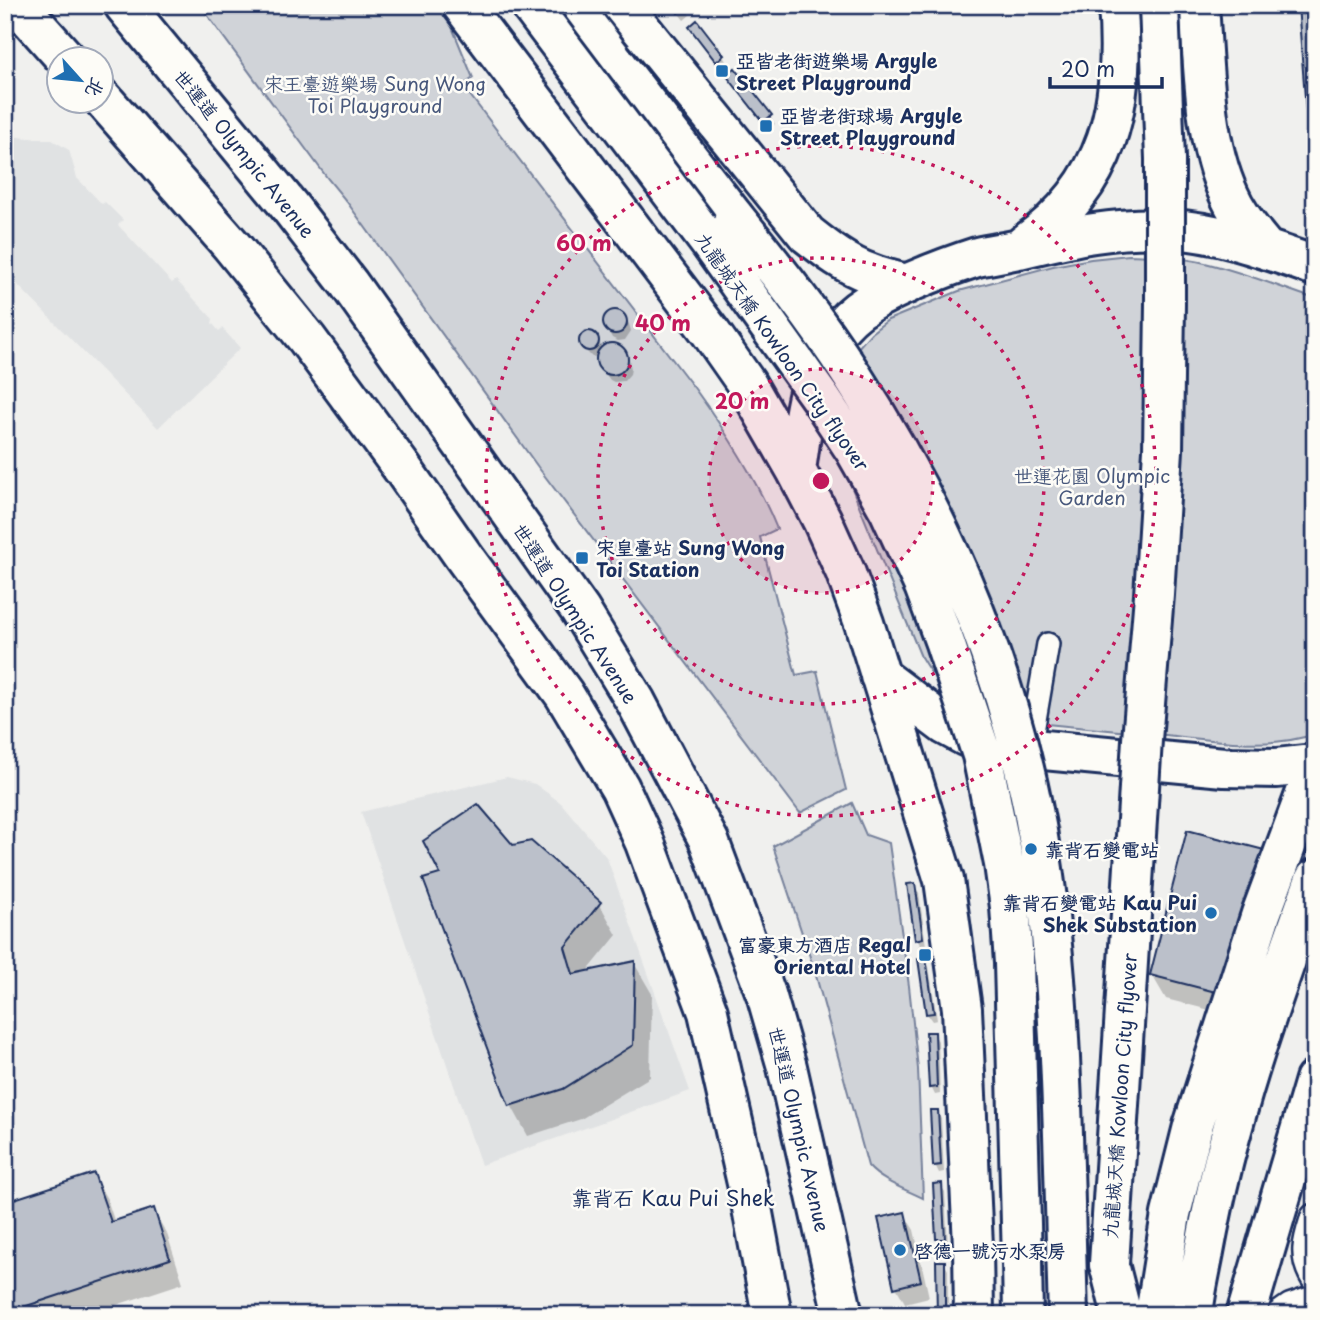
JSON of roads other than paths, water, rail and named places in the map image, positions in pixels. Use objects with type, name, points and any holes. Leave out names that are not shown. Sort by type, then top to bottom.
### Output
[{"type":"main road","points":[[18,5],[55,46]]},
{"type":"main road","name":"世運道 Olympic Avenue","points":[[124,5],[289,206],[349,284],[580,610],[636,702],[709,841],[766,994],[787,1067],[843,1315]]},
{"type":"main road","points":[[462,5],[746,383],[796,470],[845,571],[864,623],[944,880],[962,1009],[974,1315]]},
{"type":"main road","name":"九龍城天橋 Kowloon City flyover","points":[[530,5],[709,242],[856,452],[889,510],[924,586],[946,643],[982,755],[1010,907],[1014,964],[1023,1315]]},
{"type":"main road","name":"九龍城天橋 Kowloon City flyover","points":[[572,5],[801,302],[850,372],[923,498],[954,561],[979,623],[1004,696],[1025,773],[1040,848],[1049,918],[1058,1047],[1068,1315]]},
{"type":"main road","points":[[622,5],[807,234],[829,251],[869,274],[907,284]]},
{"type":"main road","points":[[1017,249],[1042,232],[1065,211],[1100,158],[1112,126],[1117,99],[1120,65],[1118,5]]},
{"type":"main road","name":"九龍城天橋 Kowloon City flyover","points":[[1102,1315],[1109,1264],[1163,450],[1165,172],[1158,5]]},
{"type":"main road","points":[[1199,5],[1209,129],[1215,155],[1234,205],[1266,249]]},
{"type":"main road","points":[[116,114],[232,245],[307,339],[564,694],[620,788],[645,843],[708,1012],[749,1192],[772,1315]]},
{"type":"main road","points":[[796,470],[812,379],[836,332],[854,313],[875,298],[942,269],[979,257],[1078,235],[1142,229],[1173,229],[1236,240],[1315,266]]},
{"type":"main road","points":[[880,676],[944,725],[991,745],[1224,767],[1309,767],[1193,1126],[1171,1214],[1155,1315]]},
{"type":"main road","points":[[1193,1315],[1209,1224],[1233,1123],[1264,1021],[1315,879]]},
{"type":"main road","points":[[1247,1315],[1315,1080]]},
{"type":"main road","name":"九龍城天橋 Kowloon City flyover","points":[[1109,1264],[1122,1315]]},
{"type":"street","points":[[1030,749],[1048,644]]},
{"type":"street","points":[[1315,1218],[1307,1245],[1307,1257],[1309,1268],[1315,1277]]},
{"type":"street","points":[[1282,1315],[1291,1308],[1315,1300]]},
{"type":"place","name":"亞皆老街遊樂場 Argyle Street Playground","points":[[722,71]]},
{"type":"place","name":"亞皆老街球場 Argyle Street Playground","points":[[766,126]]},
{"type":"place","name":"宋皇臺站 Sung Wong Toi Station","points":[[582,558]]},
{"type":"place","name":"靠背石變電站","points":[[1031,849]]},
{"type":"place","name":"靠背石變電站 Kau Pui Shek Substation","points":[[1211,913]]},
{"type":"place","name":"富豪東方酒店 Regal Oriental Hotel","points":[[925,955]]},
{"type":"place","name":"啓德一號污水泵房","points":[[900,1250]]},
{"type":"district","name":"靠背石 Kau Pui Shek","points":[[673,1197]]},
{"type":"park label","name":"宋王臺遊樂場 Sung Wong Toi Playground","points":[[375,94]]},
{"type":"park label","name":"世運花園 Olympic Garden","points":[[1092,486]]}]
